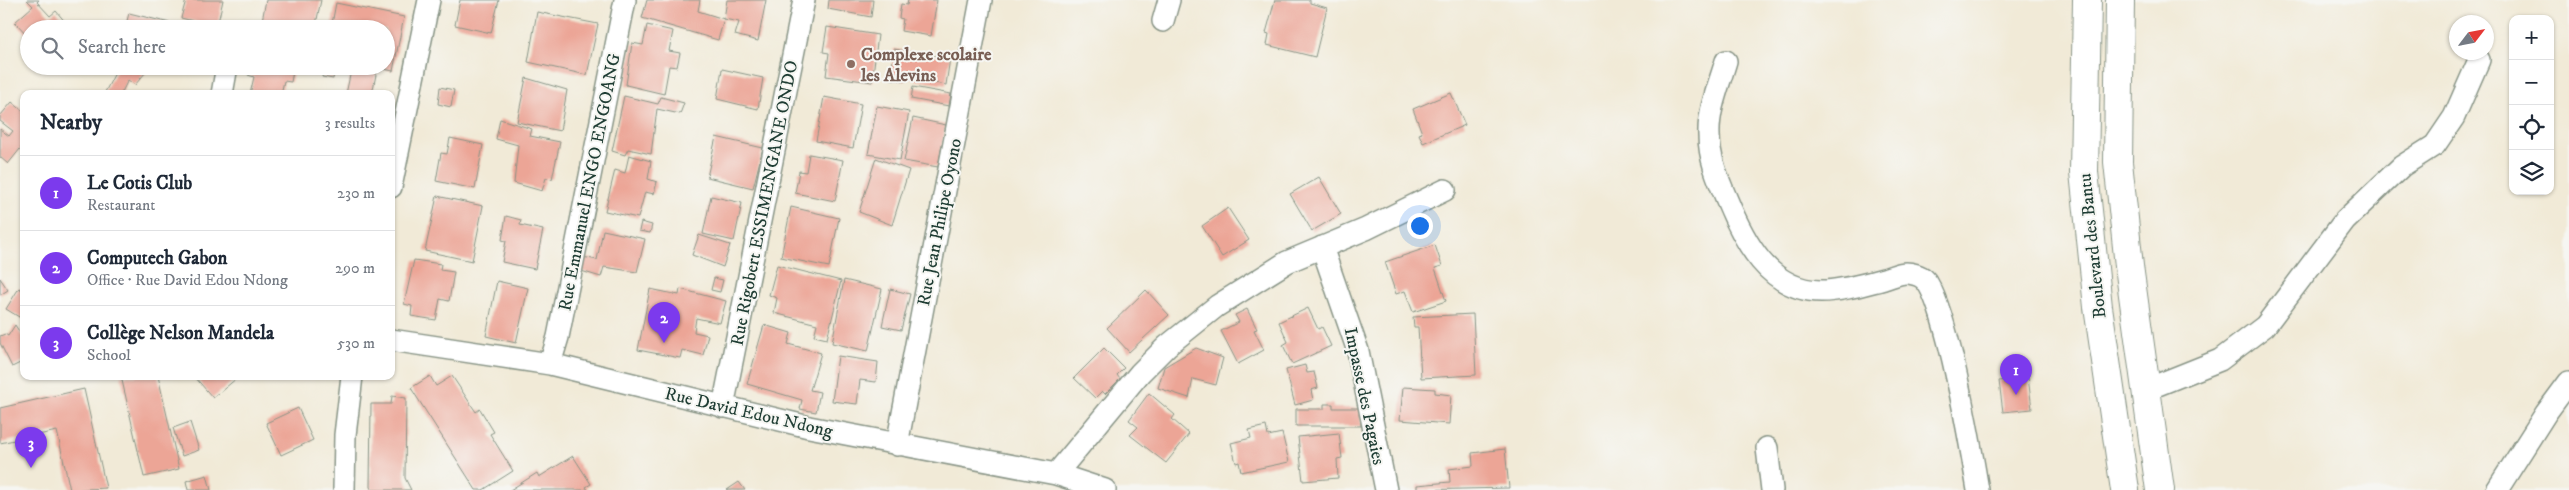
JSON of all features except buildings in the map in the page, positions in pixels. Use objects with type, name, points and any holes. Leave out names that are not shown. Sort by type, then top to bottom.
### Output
[{"type":"highway","name":"Boulevard des Bantu","points":[[2087,0],[2084,172],[2098,306],[2125,490]]},
{"type":"highway","name":"Boulevard des Bantu","points":[[2120,0],[2118,162],[2145,390],[2160,490]]},
{"type":"street","points":[[395,167],[429,0]]},
{"type":"street","name":"Rue Emmanuel ENGO ENGOANG","points":[[550,364],[560,328],[625,0]]},
{"type":"street","name":"Rue Rigobert ESSIMENGANE ONDO","points":[[723,407],[804,0]]},
{"type":"street","name":"Rue Jean Philipe Oyono","points":[[897,445],[982,0]]},
{"type":"street","points":[[1163,21],[1169,0]]},
{"type":"street","points":[[2145,390],[2220,360],[2265,326],[2345,220],[2402,166],[2435,145],[2454,117],[2479,60]]},
{"type":"street","points":[[1726,61],[1711,114],[1708,134],[1714,170],[1744,239],[1759,260],[1769,269],[1783,280],[1803,289],[1821,291],[1844,288],[1905,273],[1924,279],[1935,295],[1952,358],[1968,429],[1978,490]]},
{"type":"street","points":[[223,90],[225,75]]},
{"type":"street","points":[[1056,474],[1140,373],[1187,329],[1255,281],[1287,262],[1399,214],[1445,190]]},
{"type":"street","name":"Impasse des Pagaies","points":[[1322,247],[1358,351],[1386,490]]},
{"type":"street","name":"Rue David Edou Ndong","points":[[395,341],[550,364],[723,407],[897,445],[1056,474],[1105,490]]},
{"type":"street","points":[[344,490],[345,435],[352,380]]},
{"type":"street","points":[[2497,490],[2546,413],[2569,382]]},
{"type":"street","points":[[1767,448],[1772,490]]},
{"type":"place","name":"Complexe scolaire les Alevins","points":[[851,64]]},
{"type":"place","name":"Computech Gabon","points":[[664,343]]},
{"type":"place","name":"Le Cotis Club","points":[[2016,395]]},
{"type":"place","name":"Collège Nelson Mandela","points":[[31,468]]}]
